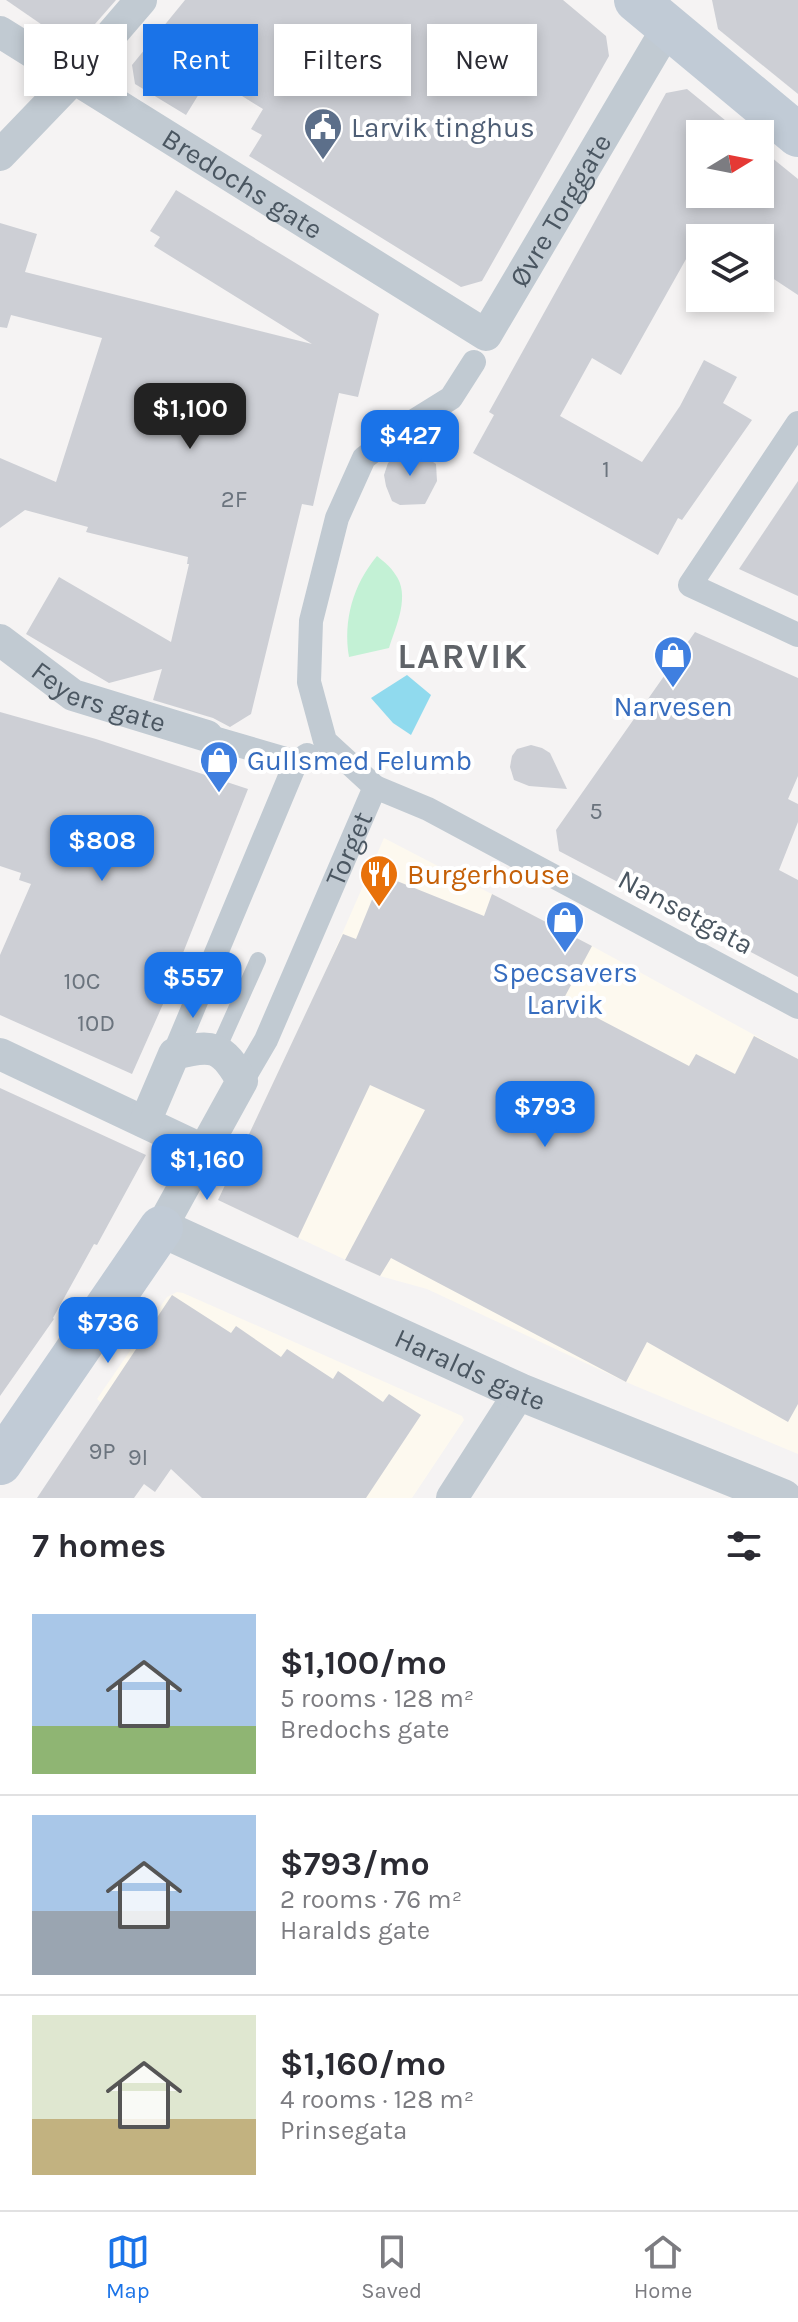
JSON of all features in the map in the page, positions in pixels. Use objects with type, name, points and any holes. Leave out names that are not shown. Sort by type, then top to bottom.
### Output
[{"type":"main road","points":[[662,9],[798,135]]},
{"type":"main road","points":[[0,1463],[161,1228]]},
{"type":"street","points":[[120,24],[141,0]]},
{"type":"street","name":"Øvre Torggate","points":[[480,349],[662,9]]},
{"type":"street","name":"Bredochs gate","points":[[0,32],[24,47]]},
{"type":"street","points":[[0,155],[57,96]]},
{"type":"street","name":"Bredochs gate","points":[[101,96],[480,349]]},
{"type":"street","points":[[375,787],[325,741],[309,682],[311,621],[337,518],[364,458],[406,426],[451,398],[480,349]]},
{"type":"street","points":[[798,423],[690,585],[798,635]]},
{"type":"street","name":"Feyers gate","points":[[0,640],[73,695],[207,736]]},
{"type":"street","points":[[207,736],[296,762]]},
{"type":"street","points":[[145,1122],[296,762],[325,741]]},
{"type":"street","name":"Torget","points":[[161,1228],[266,1040],[375,787],[428,809],[545,871]]},
{"type":"street","name":"Nansetgata","points":[[545,871],[798,1007]]},
{"type":"street","points":[[174,1054],[199,1047],[218,1049],[231,1061],[242,1081]]},
{"type":"street","points":[[0,1054],[203,1150]]},
{"type":"street","name":"Haralds gate","points":[[161,1228],[520,1392],[783,1498]]},
{"type":"street","points":[[452,1498],[520,1392]]},
{"type":"lane","points":[[218,1049],[258,960]]},
{"type":"shaded area","points":[[384,838],[592,946],[798,1059],[798,1454],[626,1382],[427,1289],[380,1276],[218,1200],[324,975]]},
{"type":"shaded area","points":[[177,1292],[462,1416],[464,1420],[412,1498],[203,1498],[97,1399],[167,1297]]},
{"type":"green space","points":[[377,556],[400,582],[402,601],[398,620],[389,648],[349,657],[347,630],[352,604],[362,579]]},
{"type":"water","points":[[407,675],[431,695],[411,735],[393,723],[371,698]]},
{"type":"building","points":[[6,0],[116,0],[95,24],[41,24]]},
{"type":"building","points":[[185,0],[563,0],[606,36],[609,56],[482,281],[461,287],[249,156],[262,135],[251,129],[263,109],[242,96],[258,96],[258,24],[165,24]]},
{"type":"building","points":[[712,0],[798,0],[798,94],[718,29]]},
{"type":"building","points":[[143,52],[143,89],[135,84],[132,65]]},
{"type":"building","points":[[687,89],[725,120],[686,120],[686,208],[774,208],[774,159],[798,179],[798,295],[774,279],[774,224],[686,224],[686,259],[621,375],[592,358],[560,416],[642,462],[680,406],[704,360],[737,377],[723,403],[752,420],[682,520],[678,518],[658,555],[473,453],[494,415],[489,412],[666,93]]},
{"type":"building","points":[[155,96],[198,96],[186,115]]},
{"type":"building","points":[[176,190],[379,314],[358,397],[339,393],[313,506],[302,504],[251,714],[230,727],[213,718],[153,700],[162,669],[109,683],[26,634],[59,577],[171,642],[188,557],[86,532],[88,527],[25,510],[0,528],[0,458],[56,482],[102,338],[11,315],[7,328],[0,327],[0,223],[37,234],[25,272],[312,344],[154,246],[160,237],[150,231]]},
{"type":"building","points":[[408,451],[420,453],[436,464],[437,481],[425,504],[400,505],[392,501],[386,486],[384,475],[388,463]]},
{"type":"building","points":[[798,481],[798,596],[739,569]]},
{"type":"building","points":[[695,632],[798,678],[798,776],[788,799],[798,804],[798,822],[779,870],[798,880],[798,977],[559,851],[556,830]]},
{"type":"building","points":[[0,712],[96,739],[248,789],[183,959],[132,1074],[0,1015],[0,955],[31,884],[19,880],[21,873],[0,866]]},
{"type":"building","points":[[531,745],[550,753],[567,789],[529,786],[514,780],[510,767],[512,756],[517,749]]},
{"type":"building","points":[[382,875],[484,916],[492,894],[592,946],[563,1000],[689,1066],[696,1054],[735,1074],[754,1036],[798,1059],[798,1404],[788,1422],[647,1342],[626,1382],[391,1258],[380,1276],[345,1260],[425,1110],[370,1085],[298,1238],[218,1200],[343,934],[356,939]]},
{"type":"building","points":[[0,1088],[146,1155],[54,1319],[0,1396]]},
{"type":"building","points":[[172,1295],[231,1333],[236,1326],[281,1357],[287,1349],[333,1379],[338,1371],[383,1402],[389,1394],[421,1415],[366,1498],[202,1498],[171,1469],[155,1492],[144,1484],[134,1498],[37,1498]]},
{"type":"place","name":"Larvik tinghus","points":[[323,161]]},
{"type":"place","name":"Narvesen","points":[[673,689]]},
{"type":"place","name":"Gullsmed Felumb","points":[[219,794]]},
{"type":"place","name":"Burgerhouse","points":[[379,908]]},
{"type":"place","name":"Specsavers Larvik","points":[[565,954]]},
{"type":"district","name":"LARVIK","points":[[463,656]]}]
